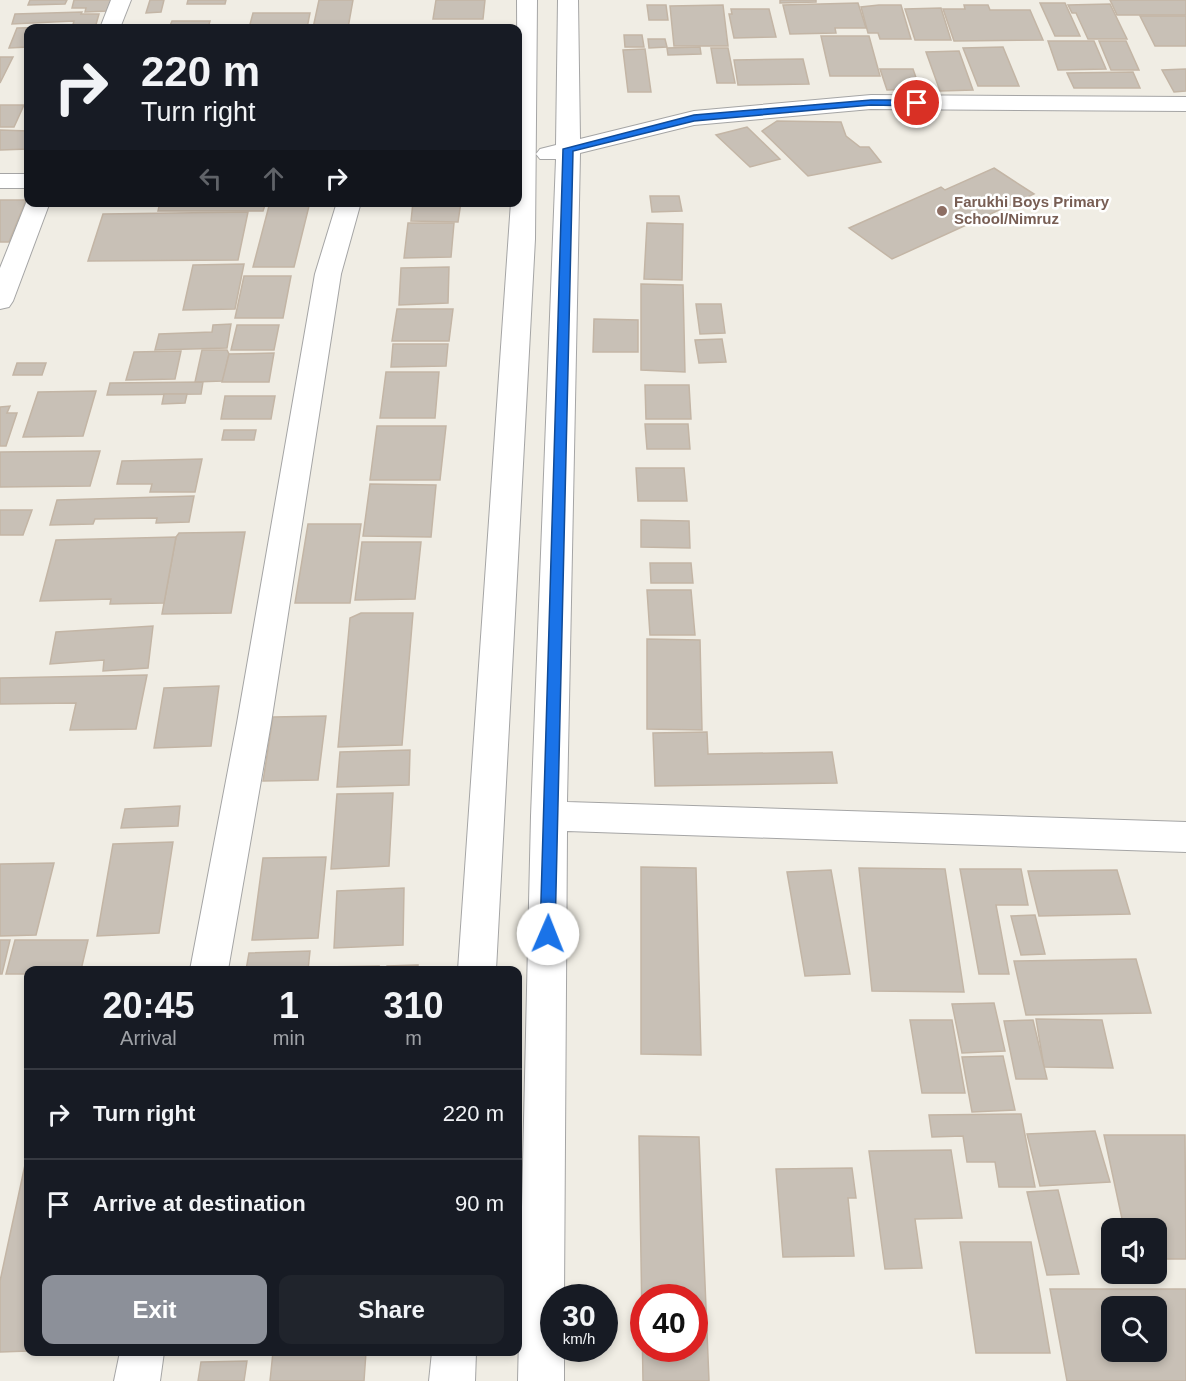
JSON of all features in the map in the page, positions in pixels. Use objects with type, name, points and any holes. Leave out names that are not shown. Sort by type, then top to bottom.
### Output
[{"type":"street","points":[[112,24],[122,0]]},
{"type":"street","points":[[522,115],[527,0]]},
{"type":"street","points":[[541,1381],[549,816],[568,149],[568,0]]},
{"type":"street","points":[[522,160],[694,118],[871,102],[1186,104]]},
{"type":"street","points":[[0,181],[24,181]]},
{"type":"street","points":[[0,301],[36,207]]},
{"type":"street","points":[[210,966],[254,723],[328,274],[347,207]]},
{"type":"street","points":[[477,966],[522,239],[521,207]]},
{"type":"street","points":[[549,816],[1186,837]]},
{"type":"street","points":[[137,1381],[141,1356]]},
{"type":"street","points":[[452,1381],[453,1356]]},
{"type":"building","points":[[30,0],[67,0],[65,4],[28,5]]},
{"type":"building","points":[[74,0],[111,0],[108,11],[85,12],[86,8],[72,8]]},
{"type":"building","points":[[150,0],[164,0],[161,12],[146,13]]},
{"type":"building","points":[[188,0],[226,0],[225,4],[187,4]]},
{"type":"building","points":[[319,0],[353,0],[349,24],[314,24]]},
{"type":"building","points":[[436,0],[485,0],[483,19],[433,19]]},
{"type":"building","points":[[780,0],[816,0],[816,2],[780,3]]},
{"type":"building","points":[[1110,0],[1186,0],[1186,15],[1117,15]]},
{"type":"building","points":[[858,3],[866,28],[835,28],[836,33],[790,34],[783,5]]},
{"type":"building","points":[[1040,3],[1065,3],[1080,36],[1055,36]]},
{"type":"building","points":[[1110,4],[1127,39],[1088,39],[1076,13],[1072,13],[1068,5]]},
{"type":"building","points":[[647,5],[666,5],[668,20],[649,20]]},
{"type":"building","points":[[723,5],[728,46],[674,46],[670,6]]},
{"type":"building","points":[[901,5],[911,39],[880,39],[878,33],[868,33],[861,7]]},
{"type":"building","points":[[964,5],[988,5],[990,10],[1030,10],[1043,40],[954,41],[943,9],[965,9]]},
{"type":"building","points":[[941,8],[951,40],[915,40],[905,9]]},
{"type":"building","points":[[731,9],[769,9],[776,37],[734,38],[729,14],[732,14]]},
{"type":"building","points":[[82,12],[81,14],[99,14],[96,24],[73,24],[74,21],[12,24],[15,14]]},
{"type":"building","points":[[253,13],[310,13],[308,24],[250,24]]},
{"type":"building","points":[[1140,16],[1186,16],[1186,46],[1155,46]]},
{"type":"building","points":[[172,21],[210,21],[209,24],[171,24]]},
{"type":"building","points":[[17,28],[24,28],[24,47],[9,48]]},
{"type":"building","points":[[624,35],[642,35],[644,47],[625,47]]},
{"type":"building","points":[[821,36],[869,36],[880,76],[830,76]]},
{"type":"building","points":[[648,39],[665,39],[667,47],[649,48]]},
{"type":"building","points":[[1048,41],[1094,41],[1106,69],[1058,70]]},
{"type":"building","points":[[1099,41],[1126,41],[1139,70],[1111,70]]},
{"type":"building","points":[[700,47],[701,54],[668,55],[667,48]]},
{"type":"building","points":[[1003,47],[1019,86],[978,86],[963,48]]},
{"type":"building","points":[[711,48],[728,48],[735,83],[717,83]]},
{"type":"building","points":[[645,49],[651,92],[628,92],[623,50]]},
{"type":"building","points":[[959,51],[973,90],[940,91],[926,52]]},
{"type":"building","points":[[0,57],[13,57],[0,83]]},
{"type":"building","points":[[803,59],[809,84],[738,85],[734,60]]},
{"type":"building","points":[[880,69],[913,69],[920,89],[887,90]]},
{"type":"building","points":[[1186,69],[1186,91],[1174,92],[1162,70]]},
{"type":"building","points":[[1133,72],[1140,88],[1074,88],[1067,73]]},
{"type":"building","points":[[0,105],[24,105],[14,127],[0,127]]},
{"type":"building","points":[[777,121],[841,122],[846,136],[860,147],[869,147],[881,162],[808,176],[762,131]]},
{"type":"building","points":[[747,127],[780,159],[750,167],[716,135]]},
{"type":"building","points":[[0,130],[24,131],[24,149],[0,150]]},
{"type":"building","name":"Farukhi Boys Primary School/Nimruz","points":[[994,168],[1034,194],[892,259],[849,228],[941,187],[945,190]]},
{"type":"building","points":[[650,196],[679,196],[682,211],[652,212]]},
{"type":"building","points":[[0,200],[24,200],[9,242],[0,242]]},
{"type":"building","points":[[159,207],[264,207],[263,211],[158,211]]},
{"type":"building","points":[[269,207],[309,207],[294,267],[253,267]]},
{"type":"building","points":[[412,207],[460,207],[458,222],[411,221]]},
{"type":"building","points":[[248,212],[238,260],[88,261],[103,214]]},
{"type":"building","points":[[408,223],[454,223],[451,257],[404,258]]},
{"type":"building","points":[[647,223],[683,224],[682,280],[644,279]]},
{"type":"building","points":[[244,264],[235,309],[183,310],[193,265]]},
{"type":"building","points":[[449,267],[448,303],[399,305],[401,268]]},
{"type":"building","points":[[244,276],[291,276],[283,318],[235,318]]},
{"type":"building","points":[[641,284],[683,285],[685,372],[641,370]]},
{"type":"building","points":[[696,304],[721,304],[725,333],[700,334]]},
{"type":"building","points":[[397,309],[453,309],[449,341],[392,341]]},
{"type":"building","points":[[594,319],[638,320],[638,352],[593,352]]},
{"type":"building","points":[[231,324],[227,348],[155,350],[159,334],[212,332],[213,325]]},
{"type":"building","points":[[237,325],[279,325],[274,350],[231,350]]},
{"type":"building","points":[[722,339],[726,362],[699,363],[695,340]]},
{"type":"building","points":[[393,344],[448,344],[446,366],[391,367]]},
{"type":"building","points":[[202,350],[227,350],[229,354],[223,381],[195,382]]},
{"type":"building","points":[[181,351],[175,379],[126,380],[134,352]]},
{"type":"building","points":[[274,353],[269,382],[222,382],[229,354]]},
{"type":"building","points":[[17,363],[46,363],[42,375],[13,375]]},
{"type":"building","points":[[386,372],[439,372],[435,418],[380,418]]},
{"type":"building","points":[[203,382],[201,394],[107,395],[110,383]]},
{"type":"building","points":[[645,385],[689,385],[691,419],[646,419]]},
{"type":"building","points":[[96,391],[83,436],[23,437],[38,392]]},
{"type":"building","points":[[164,394],[187,394],[185,403],[162,404]]},
{"type":"building","points":[[225,396],[275,396],[271,419],[221,419]]},
{"type":"building","points":[[10,406],[7,413],[17,413],[6,446],[0,446],[0,407]]},
{"type":"building","points":[[645,424],[688,424],[690,449],[647,449]]},
{"type":"building","points":[[377,426],[446,426],[440,480],[370,480]]},
{"type":"building","points":[[224,430],[256,430],[254,440],[222,440]]},
{"type":"building","points":[[100,451],[90,486],[0,487],[0,452]]},
{"type":"building","points":[[202,459],[195,492],[150,492],[152,484],[117,484],[122,461]]},
{"type":"building","points":[[636,468],[684,468],[687,501],[638,501]]},
{"type":"building","points":[[370,484],[436,485],[431,537],[363,536]]},
{"type":"building","points":[[194,496],[189,522],[156,523],[157,518],[95,519],[93,524],[50,525],[57,500]]},
{"type":"building","points":[[0,510],[32,510],[23,535],[0,535]]},
{"type":"building","points":[[641,520],[689,521],[690,548],[641,547]]},
{"type":"building","points":[[308,524],[361,524],[350,603],[295,603]]},
{"type":"building","points":[[245,532],[231,613],[162,614],[176,537],[179,533]]},
{"type":"building","points":[[176,537],[164,603],[110,604],[111,599],[40,601],[56,540]]},
{"type":"building","points":[[362,542],[421,542],[415,599],[355,600]]},
{"type":"building","points":[[650,563],[691,563],[693,583],[651,583]]},
{"type":"building","points":[[647,590],[691,590],[695,635],[650,635]]},
{"type":"building","points":[[361,613],[413,613],[402,745],[338,747],[350,618]]},
{"type":"building","points":[[153,626],[148,668],[103,671],[104,660],[50,664],[56,632]]},
{"type":"building","points":[[647,639],[700,640],[702,730],[647,729]]},
{"type":"building","points":[[147,675],[136,729],[70,730],[76,703],[0,704],[0,678]]},
{"type":"building","points":[[219,686],[211,746],[154,748],[164,688]]},
{"type":"building","points":[[326,716],[318,780],[263,781],[273,717]]},
{"type":"building","points":[[707,732],[708,754],[832,752],[837,783],[655,786],[653,733]]},
{"type":"building","points":[[410,750],[409,785],[337,787],[340,752]]},
{"type":"building","points":[[393,793],[389,866],[331,869],[337,794]]},
{"type":"building","points":[[180,806],[178,826],[121,828],[125,809]]},
{"type":"building","points":[[173,842],[159,933],[97,936],[113,844]]},
{"type":"building","points":[[326,857],[318,938],[252,940],[263,858]]},
{"type":"building","points":[[54,863],[36,935],[0,936],[0,864]]},
{"type":"building","points":[[641,867],[696,868],[701,1055],[641,1054]]},
{"type":"building","points":[[859,868],[945,869],[964,992],[872,991]]},
{"type":"building","points":[[960,869],[1021,869],[1028,905],[996,905],[1009,974],[979,974]]},
{"type":"building","points":[[831,870],[850,974],[805,976],[787,872]]},
{"type":"building","points":[[1117,870],[1130,914],[1039,916],[1028,871]]},
{"type":"building","points":[[404,888],[403,945],[334,948],[337,891]]},
{"type":"building","points":[[1035,915],[1045,954],[1021,955],[1011,916]]},
{"type":"building","points":[[0,940],[10,940],[2,974],[0,974]]},
{"type":"building","points":[[15,940],[88,940],[82,966],[24,966],[24,974],[6,974]]},
{"type":"building","points":[[310,951],[308,966],[247,966],[249,953]]},
{"type":"building","points":[[1136,959],[1151,1013],[1026,1015],[1014,961]]},
{"type":"building","points":[[994,1003],[1005,1051],[962,1053],[952,1004]]},
{"type":"building","points":[[1036,1019],[1102,1020],[1113,1068],[1044,1067]]},
{"type":"building","points":[[910,1020],[952,1020],[965,1093],[922,1093]]},
{"type":"building","points":[[1033,1020],[1047,1079],[1016,1079],[1004,1021]]},
{"type":"building","points":[[1003,1056],[1015,1110],[972,1112],[962,1057]]},
{"type":"building","points":[[1021,1114],[1035,1187],[999,1187],[995,1162],[967,1162],[963,1136],[932,1137],[929,1115]]},
{"type":"building","points":[[1095,1131],[1110,1182],[1040,1186],[1027,1134]]},
{"type":"building","points":[[1104,1135],[1185,1135],[1186,1259],[1167,1259],[1167,1218],[1122,1218]]},
{"type":"building","points":[[639,1136],[699,1137],[705,1284],[641,1284]]},
{"type":"building","points":[[951,1150],[962,1218],[915,1219],[922,1268],[885,1269],[869,1151]]},
{"type":"building","points":[[852,1168],[856,1198],[848,1198],[854,1256],[783,1257],[776,1169]]},
{"type":"building","points":[[24,1170],[24,1351],[0,1352],[0,1281]]},
{"type":"building","points":[[1058,1190],[1079,1274],[1047,1275],[1027,1192]]},
{"type":"building","points":[[960,1242],[1031,1242],[1050,1353],[976,1353]]},
{"type":"building","points":[[1050,1289],[1186,1289],[1186,1381],[1067,1381]]},
{"type":"building","points":[[273,1356],[366,1356],[364,1381],[270,1381]]},
{"type":"building","points":[[708,1357],[709,1381],[643,1381],[643,1362],[708,1362]]},
{"type":"building","points":[[247,1361],[244,1381],[198,1381],[201,1362]]},
{"type":"place","name":"Farukhi Boys Primary School/Nimruz","points":[[942,211]]},
{"type":"route","points":[[548,934],[549,816],[568,149],[694,118],[871,102],[917,103]]}]
